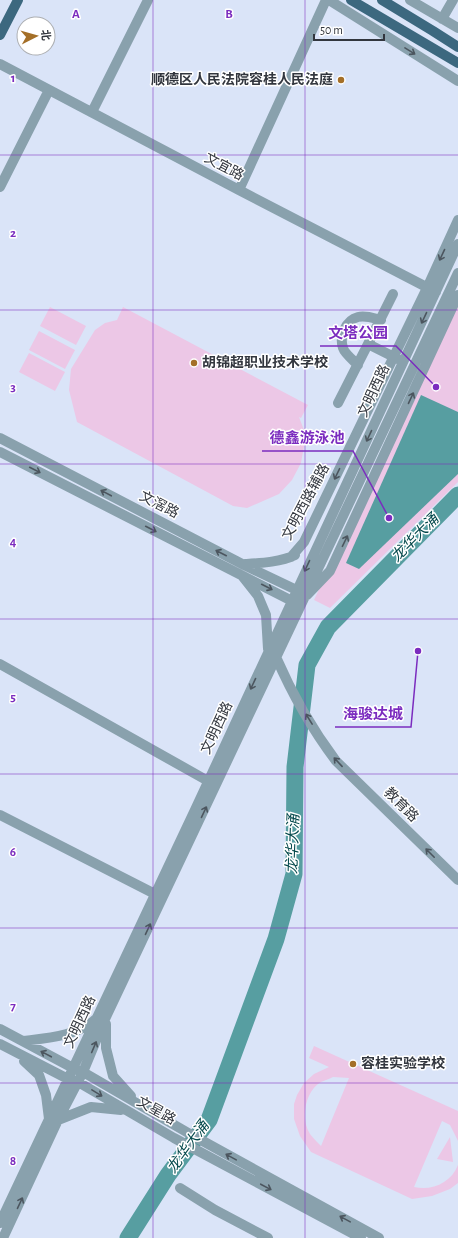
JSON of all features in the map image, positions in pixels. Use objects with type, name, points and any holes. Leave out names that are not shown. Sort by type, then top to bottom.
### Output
[{"type":"main road","points":[[0,35],[18,0]]},
{"type":"main road","points":[[351,0],[458,63]]},
{"type":"main road","points":[[382,0],[458,47]]},
{"type":"street","points":[[92,112],[148,0]]},
{"type":"street","points":[[239,190],[328,0],[458,81]]},
{"type":"street","points":[[410,0],[458,28]]},
{"type":"street","points":[[442,19],[453,0]]},
{"type":"street","points":[[371,26],[377,15]]},
{"type":"street","name":"文宜路","points":[[0,64],[432,290]]},
{"type":"street","points":[[0,187],[49,90]]},
{"type":"street","name":"文明西路辅路","points":[[290,557],[304,542],[394,356],[432,290],[458,220]]},
{"type":"street","name":"文明西路","points":[[73,1080],[73,1068],[102,1018],[272,654],[296,589],[404,361],[432,290],[458,244]]},
{"type":"street","name":"文明西路","points":[[0,1223],[73,1080],[83,1072],[102,1018],[155,894],[208,781],[272,654],[307,595],[458,272]]},
{"type":"street","points":[[338,403],[393,294]]},
{"type":"street","points":[[307,595],[330,571],[458,296]]},
{"type":"street","points":[[358,364],[343,349],[342,336],[346,325],[357,318],[367,316],[381,320]]},
{"type":"street","points":[[368,344],[404,361]]},
{"type":"street","name":"文滘路","points":[[0,438],[307,595]]},
{"type":"street","name":"文滘路","points":[[0,452],[292,600],[301,606]]},
{"type":"street","points":[[244,564],[290,557],[308,548],[320,538]]},
{"type":"street","points":[[242,575],[258,596],[266,615],[272,654]]},
{"type":"street","name":"教育路","points":[[272,654],[291,690],[326,748],[336,761],[458,880]]},
{"type":"street","points":[[0,664],[208,781]]},
{"type":"street","points":[[0,815],[155,894]]},
{"type":"street","points":[[23,1041],[51,1038],[90,1025],[102,1018],[106,1048],[113,1076],[138,1103]]},
{"type":"street","name":"文星路","points":[[0,1029],[83,1072],[190,1134],[379,1238]]},
{"type":"street","name":"文星路","points":[[0,1044],[16,1054],[73,1080],[184,1143],[361,1238]]},
{"type":"street","points":[[16,1054],[39,1075],[54,1119],[91,1107],[125,1110]]},
{"type":"street","name":"文明西路","points":[[3,1238],[54,1119]]},
{"type":"street","points":[[180,1188],[215,1210],[268,1238]]},
{"type":"shaded area","points":[[458,291],[458,482],[330,608],[314,600]]},
{"type":"shaded area","points":[[50,307],[86,326],[76,345],[40,326]]},
{"type":"shaded area","points":[[123,307],[308,405],[301,418],[299,417],[304,430],[304,446],[301,463],[292,480],[279,494],[247,508],[233,506],[77,422],[69,390],[71,369],[95,330],[105,323],[117,320]]},
{"type":"shaded area","points":[[39,331],[75,350],[65,369],[29,350]]},
{"type":"shaded area","points":[[29,353],[65,372],[55,391],[19,372]]},
{"type":"shaded area","points":[[421,395],[458,412],[458,474],[359,569],[346,563]]},
{"type":"shaded area","points":[[314,1046],[458,1111],[458,1141],[450,1125],[442,1121],[414,1187],[434,1187],[446,1181],[451,1177],[458,1165],[458,1183],[450,1189],[432,1196],[412,1199],[311,1152],[300,1136],[294,1119],[294,1104],[304,1083],[314,1074],[329,1067],[309,1058]],"holes":[[[333,1077],[349,1078],[321,1146],[310,1134],[305,1121],[308,1098],[311,1092],[321,1082]]]},
{"type":"shaded area","points":[[450,1137],[453,1162],[437,1159]]},
{"type":"waterway","name":"龙华大涌","points":[[128,1238],[168,1175],[209,1120],[276,939],[294,874],[295,767],[307,665],[328,627],[458,495]]},
{"type":"place","name":"顺德区人民法院容桂人民法庭","points":[[341,80]]},
{"type":"place","name":"胡锦超职业技术学校","points":[[194,363]]},
{"type":"place","name":"文塔公园","points":[[436,387]]},
{"type":"place","name":"德鑫游泳池","points":[[389,518]]},
{"type":"place","name":"海骏达城","points":[[418,651]]},
{"type":"place","name":"容桂实验学校","points":[[353,1064]]}]
